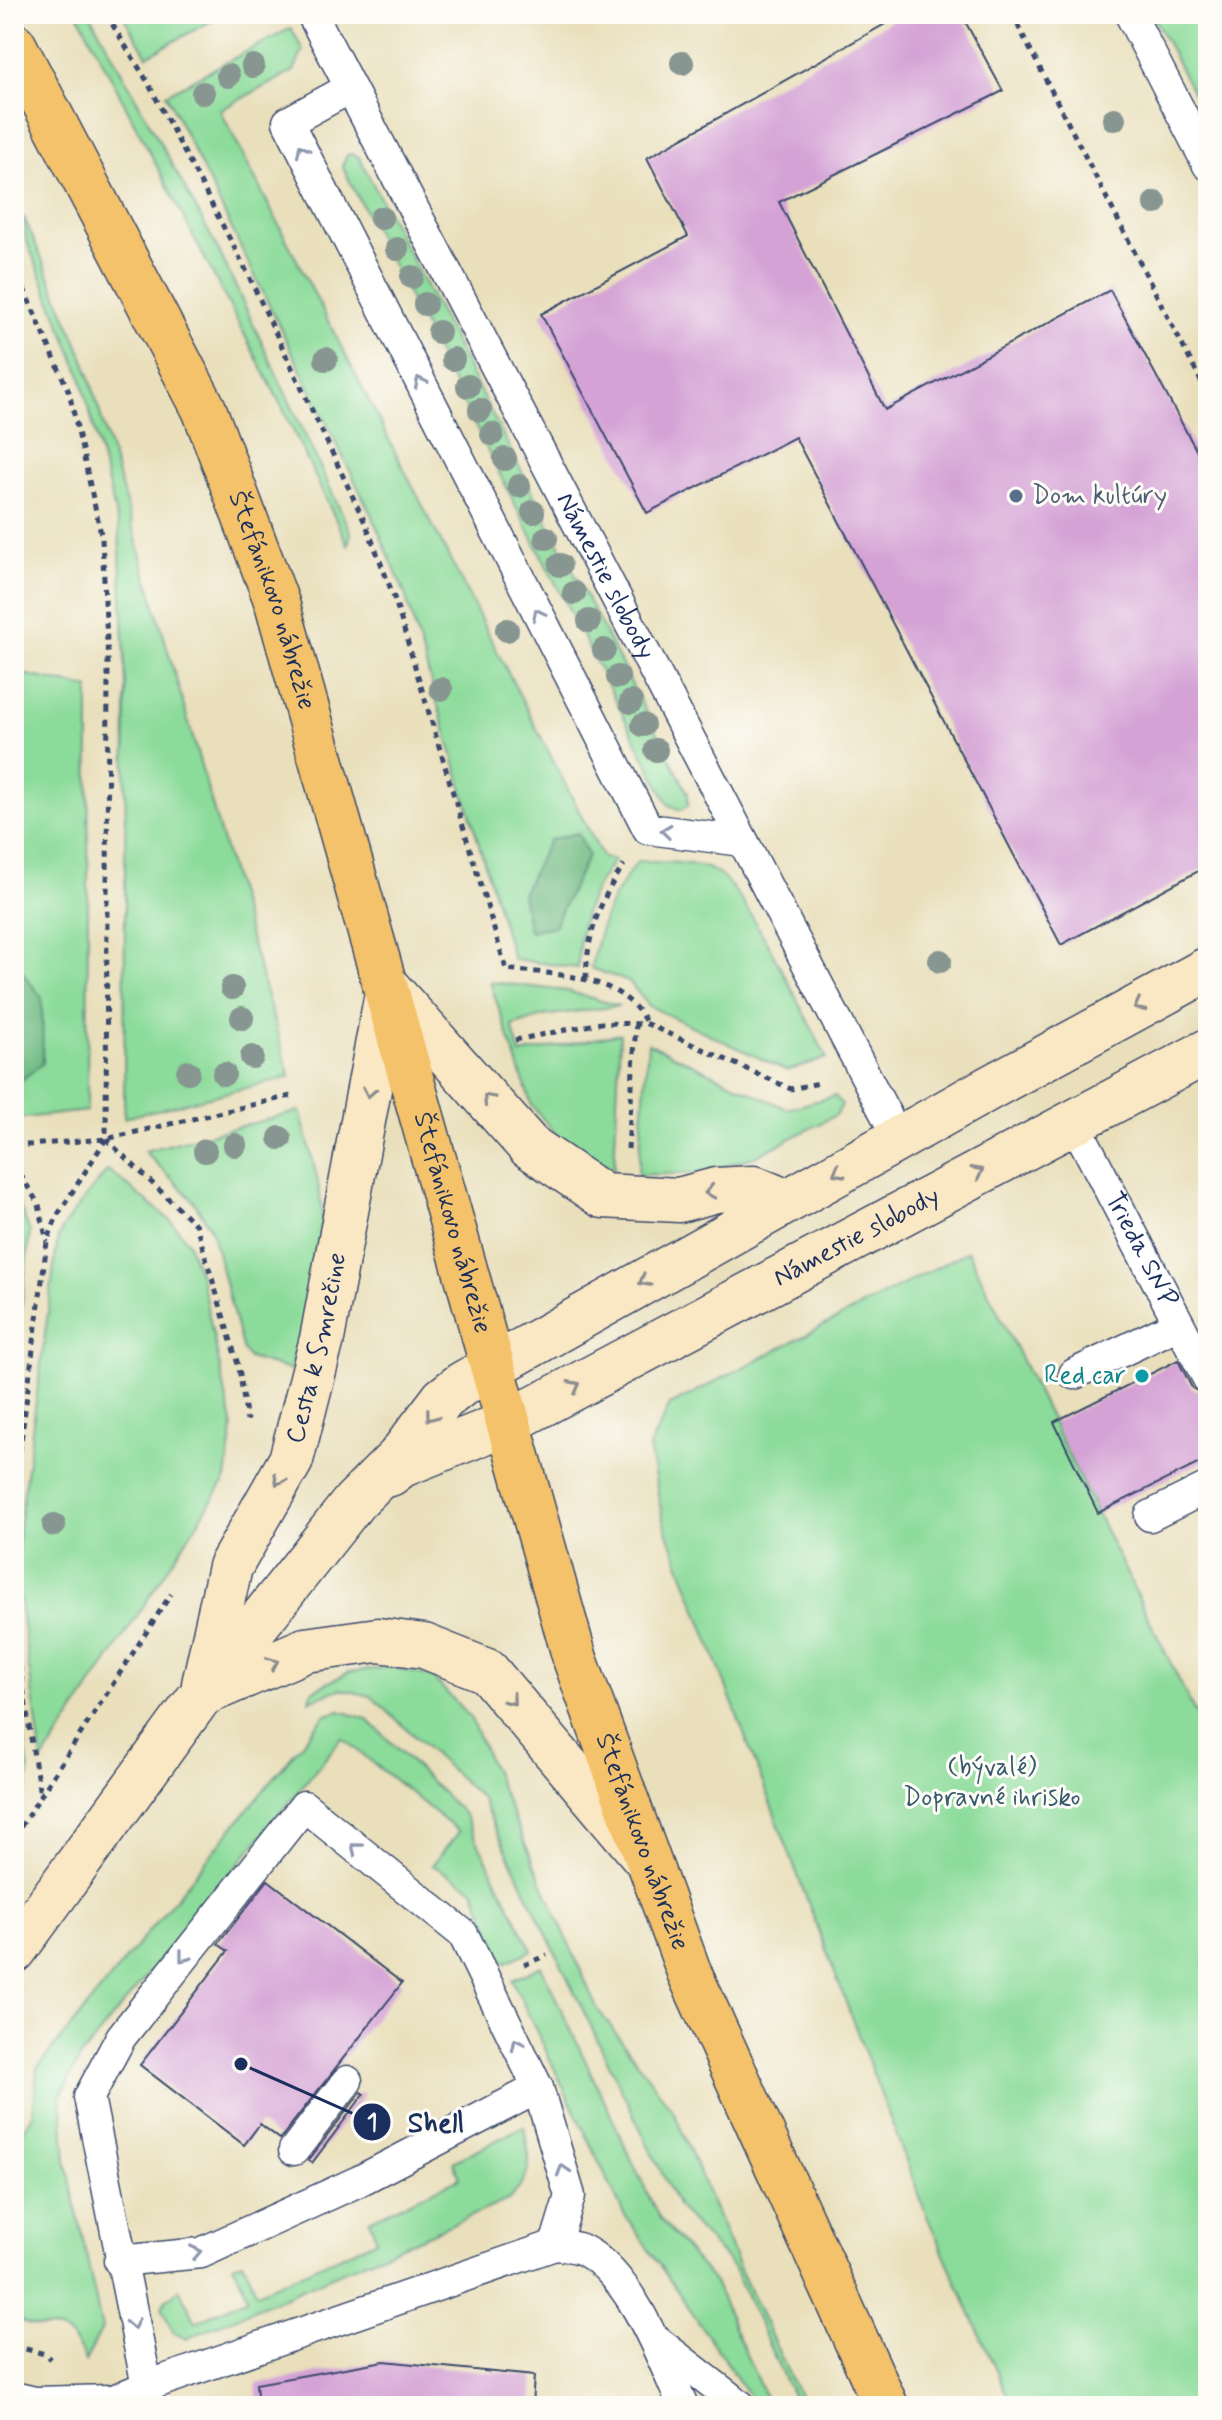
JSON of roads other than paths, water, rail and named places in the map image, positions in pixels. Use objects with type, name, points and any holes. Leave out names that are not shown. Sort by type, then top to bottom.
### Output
[{"type":"main road","name":"Štefánikovo nábrežie","points":[[14,45],[204,409],[277,603],[575,1659],[689,1972],[759,2133],[886,2406]]},
{"type":"street","points":[[491,1368],[898,1138],[1208,969]]},
{"type":"street","points":[[388,988],[529,1146],[603,1196],[679,1200],[716,1190],[754,1188],[785,1201]]},
{"type":"street","name":"Cesta k Smrečine","points":[[202,1694],[230,1567],[291,1460],[295,1445],[322,1339],[388,988]]},
{"type":"street","name":"Námestie slobody","points":[[507,1423],[1208,1051]]},
{"type":"street","name":"Cesta k Smrečine","points":[[14,1979],[26,1938],[202,1694],[367,1490],[399,1457],[443,1399],[491,1368]]},
{"type":"street","name":"Cesta k Smrečine","points":[[367,1490],[402,1465],[507,1423]]},
{"type":"street","points":[[202,1694],[305,1650],[378,1640],[424,1646],[487,1671],[645,1858]]},
{"type":"lane","name":"Námestie slobody","points":[[312,14],[898,1138]]},
{"type":"lane","points":[[1130,14],[1208,165]]},
{"type":"lane","points":[[350,88],[288,122],[648,829],[743,841]]},
{"type":"lane","name":"Trieda SNP","points":[[1074,1122],[1208,1379]]},
{"type":"lane","points":[[1074,1374],[1179,1324]]},
{"type":"lane","points":[[1150,1516],[1208,1487]]},
{"type":"lane","points":[[147,2386],[119,2261],[89,2097],[121,2037],[304,1806],[463,1934],[538,2088],[570,2196],[555,2245]]},
{"type":"lane","points":[[294,2150],[347,2081]]},
{"type":"lane","points":[[119,2261],[201,2253],[359,2181],[538,2088]]},
{"type":"lane","points":[[14,2397],[51,2403],[105,2403],[555,2245],[583,2249],[610,2269],[653,2338],[683,2406]]},
{"type":"lane","points":[[653,2338],[741,2406]]},
{"type":"place","name":"Dom kultúry","points":[[1016,496]]},
{"type":"place","name":"Red car","points":[[1142,1376]]},
{"type":"place","name":"Shell","points":[[241,2064]]},
{"type":"park label","name":"(bývalé) Dopravné ihrisko","points":[[992,1783]]}]
